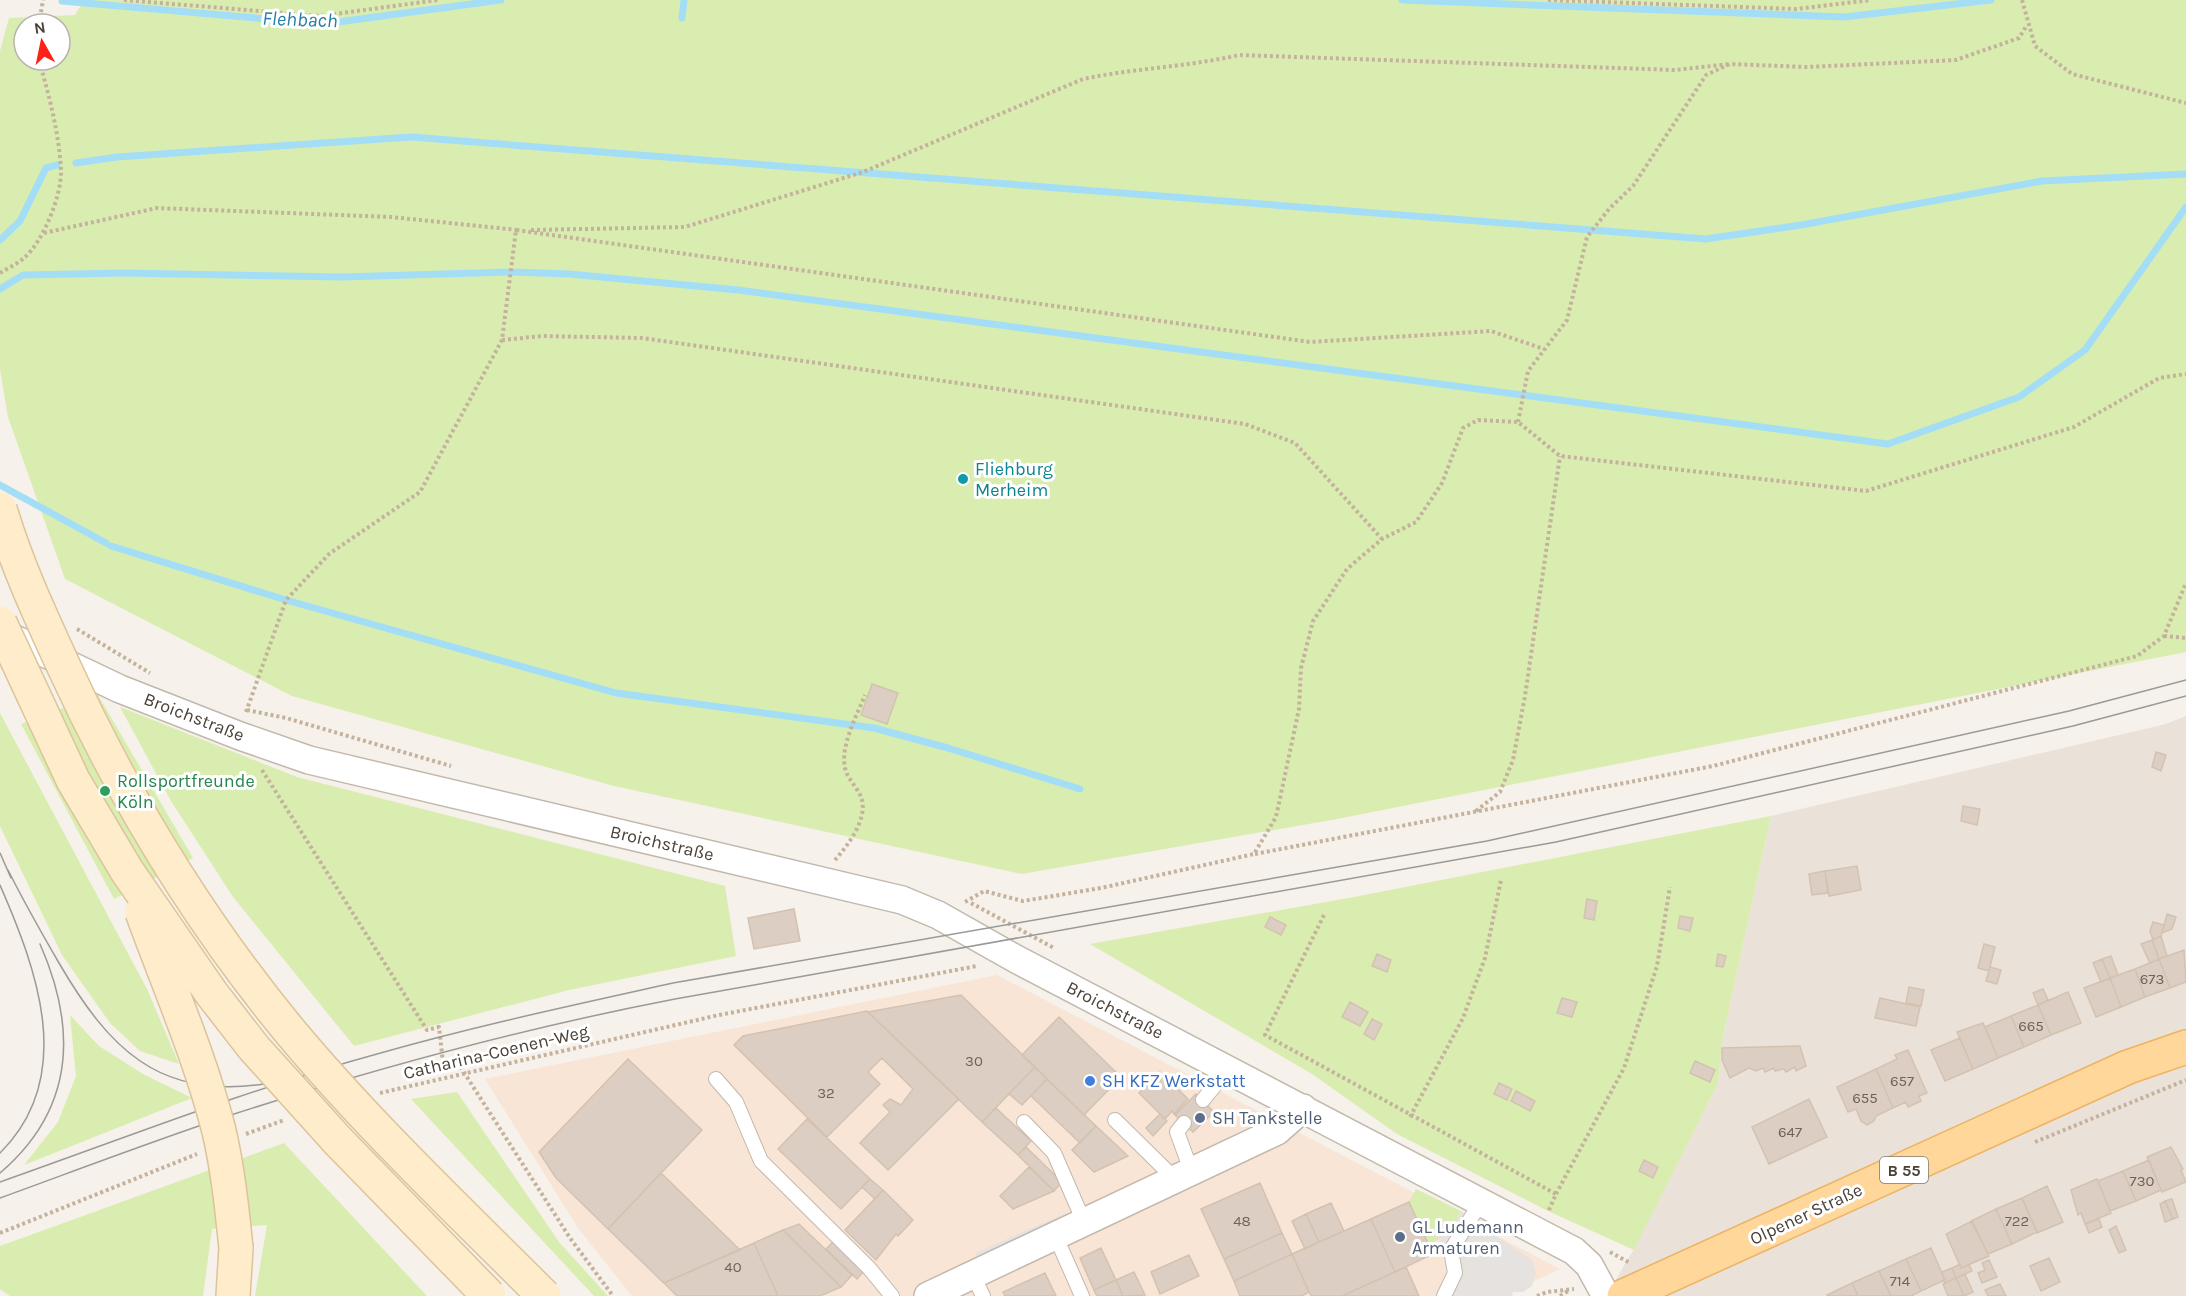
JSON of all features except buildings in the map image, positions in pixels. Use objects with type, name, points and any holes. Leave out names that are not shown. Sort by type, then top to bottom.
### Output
[{"type":"main road","points":[[0,509],[32,594],[88,719],[141,821],[206,919],[288,1029],[341,1089],[392,1144],[544,1296]]},
{"type":"main road","points":[[0,623],[58,751],[127,871],[254,1048],[345,1149],[489,1296]]},
{"type":"main road","points":[[127,871],[191,1044],[216,1122],[227,1172],[236,1248],[233,1296]]},
{"type":"main road","name":"Olpener Straße","points":[[1624,1296],[2128,1067],[2186,1047]]},
{"type":"street","name":"Broichstraße","points":[[0,632],[120,689],[240,736],[309,759],[902,900],[950,922],[1016,959],[1545,1236],[1583,1258],[1606,1296]]},
{"type":"street","points":[[942,1293],[978,1285],[1055,1235],[1184,1177],[1277,1131],[1303,1108]]},
{"type":"lane","points":[[1203,1100],[1228,1069]]},
{"type":"lane","points":[[716,1079],[736,1102],[760,1161],[869,1268],[892,1296]]},
{"type":"lane","points":[[1115,1120],[1184,1177]]},
{"type":"lane","points":[[1024,1122],[1054,1153],[1084,1222]]},
{"type":"lane","points":[[1184,1123],[1177,1132],[1184,1177]]},
{"type":"lane","points":[[1444,1296],[1455,1273],[1451,1250],[1480,1202]]},
{"type":"lane","points":[[1055,1235],[1082,1296]]},
{"type":"path","points":[[124,0],[320,16],[438,0]]},
{"type":"path","points":[[1548,0],[1661,2],[1796,9],[1871,0]]},
{"type":"path","points":[[2022,0],[2027,25],[2035,45],[2072,74],[2186,103]]},
{"type":"path","points":[[516,230],[685,227],[863,172],[1083,80],[1111,74],[1199,64],[1239,55],[1675,69],[1731,64],[1807,67],[1956,60],[2019,39],[2027,25]]},
{"type":"path","points":[[1518,422],[1528,371],[1567,320],[1587,237],[1609,209],[1633,186],[1706,75],[1731,64]]},
{"type":"path","points":[[0,273],[24,258],[44,233],[61,172],[51,103],[42,72]]},
{"type":"path","points":[[44,233],[157,208],[391,218],[516,230],[1310,342],[1491,331],[1544,349]]},
{"type":"path","points":[[516,230],[502,340],[420,492],[329,554],[286,600],[246,710],[240,736],[427,1030],[439,1027],[443,1062],[456,1060],[570,1238],[613,1296]]},
{"type":"path","points":[[502,340],[542,336],[642,338],[1245,424],[1294,443],[1382,539]]},
{"type":"path","points":[[1254,854],[1276,818],[1299,709],[1302,668],[1313,621],[1347,569],[1382,539],[1416,522],[1442,483],[1463,428],[1478,420],[1518,422],[1560,456],[1866,491],[2074,427],[2159,378],[2186,374]]},
{"type":"path","points":[[1476,812],[1500,792],[1513,760],[1525,696],[1560,456]]},
{"type":"path","points":[[950,922],[966,900],[984,891],[1023,901],[1101,888],[1254,854],[1713,766],[2137,656],[2164,636],[2186,583]]},
{"type":"path","points":[[2164,636],[2186,638]]},
{"type":"path","points":[[833,862],[849,844],[860,820],[862,800],[845,768],[850,735],[864,695]]},
{"type":"path","points":[[1410,1116],[1463,1018],[1485,958],[1501,880]]},
{"type":"path","points":[[1545,1236],[1548,1211],[1624,1068],[1657,966],[1670,887]]},
{"type":"path","points":[[1324,915],[1265,1035],[1556,1194]]},
{"type":"path","name":"Catharina-Coenen-Weg","points":[[377,1094],[462,1072],[719,1014],[1016,959]]},
{"type":"path","points":[[239,1137],[292,1118]]},
{"type":"path","points":[[0,1233],[206,1150]]},
{"type":"path","points":[[1537,1296],[1547,1292],[1571,1290],[1560,1296]]},
{"type":"shaded area","points":[[2186,716],[2186,1296],[1606,1296],[1634,1249],[1718,1083],[1722,1041],[1771,816],[2166,724]]},
{"type":"shaded area","points":[[997,975],[1560,1269],[1502,1296],[632,1296],[578,1228],[485,1079]]},
{"type":"shaded area","points":[[1461,1211],[1498,1232],[1496,1236],[1532,1260],[1536,1273],[1532,1286],[1523,1292],[1513,1292],[1512,1296],[1450,1296],[1461,1274],[1448,1274],[1440,1239],[1431,1233],[1438,1220],[1452,1227]]},
{"type":"shaded area","points":[[1066,1213],[1069,1219],[978,1260],[975,1253]]},
{"type":"green space","points":[[84,0],[2186,0],[2186,652],[1337,819],[1022,874],[614,786],[292,696],[65,579],[8,417],[0,370],[0,51],[9,18],[12,18],[12,72],[72,72],[72,15],[75,15]]},
{"type":"green space","name":"Rollsportfreunde Köln","points":[[98,695],[193,858],[114,899],[21,724]]},
{"type":"green space","points":[[120,707],[297,777],[725,886],[736,956],[569,990],[354,1046],[233,897],[171,801]]},
{"type":"green space","points":[[0,713],[147,989],[179,1064],[140,1051],[110,1023],[62,955],[0,826]]},
{"type":"green space","points":[[1771,816],[1722,1041],[1718,1083],[1634,1250],[1548,1211],[1397,1134],[1312,1074],[1090,944],[1354,897]]},
{"type":"green space","points":[[70,1015],[99,1046],[143,1074],[192,1098],[24,1165],[58,1122],[76,1076]]},
{"type":"green space","points":[[457,1092],[559,1242],[608,1296],[594,1296],[411,1099]]},
{"type":"green space","points":[[284,1143],[427,1296],[255,1296],[267,1225],[212,1229],[203,1296],[10,1296],[0,1289],[0,1246]]},
{"type":"green space","points":[[1416,1189],[1461,1211],[1452,1227],[1439,1220],[1440,1239],[1428,1244],[1409,1202]]},
{"type":"waterway","name":"Flehbach","points":[[62,1],[323,24],[501,0]]},
{"type":"waterway","points":[[682,18],[684,0]]},
{"type":"waterway","name":"Flehbach","points":[[1402,0],[1844,17],[1991,0]]},
{"type":"waterway","points":[[76,163],[117,157],[411,137],[1706,239],[1801,225],[2042,181],[2186,174]]},
{"type":"waterway","points":[[0,240],[20,221],[46,168],[57,165]]},
{"type":"waterway","points":[[0,289],[23,275],[124,273],[342,277],[512,272],[569,274],[738,290],[1888,444],[2019,397],[2085,350],[2186,207]]},
{"type":"waterway","points":[[0,485],[106,543]]},
{"type":"waterway","points":[[111,546],[286,600],[616,693],[874,728],[948,748],[1080,789]]},
{"type":"tram line","points":[[0,1182],[187,1115],[329,1068],[525,1016],[673,983],[1487,841],[2069,711],[2186,680]]},
{"type":"tram line","points":[[0,1198],[231,1115],[396,1065],[562,1023],[675,999],[1556,842],[2073,726],[2186,696]]},
{"type":"tram line","points":[[0,853],[11,878]]},
{"type":"tram line","points":[[8,870],[78,993],[97,1020],[117,1042],[140,1061],[165,1075],[194,1084],[227,1087],[264,1084]]},
{"type":"tram line","points":[[0,885],[14,918],[37,987],[43,1022],[44,1057],[38,1091],[24,1123],[0,1153]]},
{"type":"tram line","points":[[0,1173],[25,1148],[43,1122],[55,1095],[62,1066],[63,1036],[60,1006],[52,975],[40,944]]},
{"type":"place","name":"Fliehburg Merheim","points":[[963,479]]},
{"type":"place","name":"Rollsportfreunde Köln","points":[[105,791]]},
{"type":"place","name":"SH KFZ Werkstatt","points":[[1090,1081]]},
{"type":"place","name":"SH Tankstelle","points":[[1200,1118]]},
{"type":"place","name":"GL Ludemann Armaturen","points":[[1400,1237]]}]
